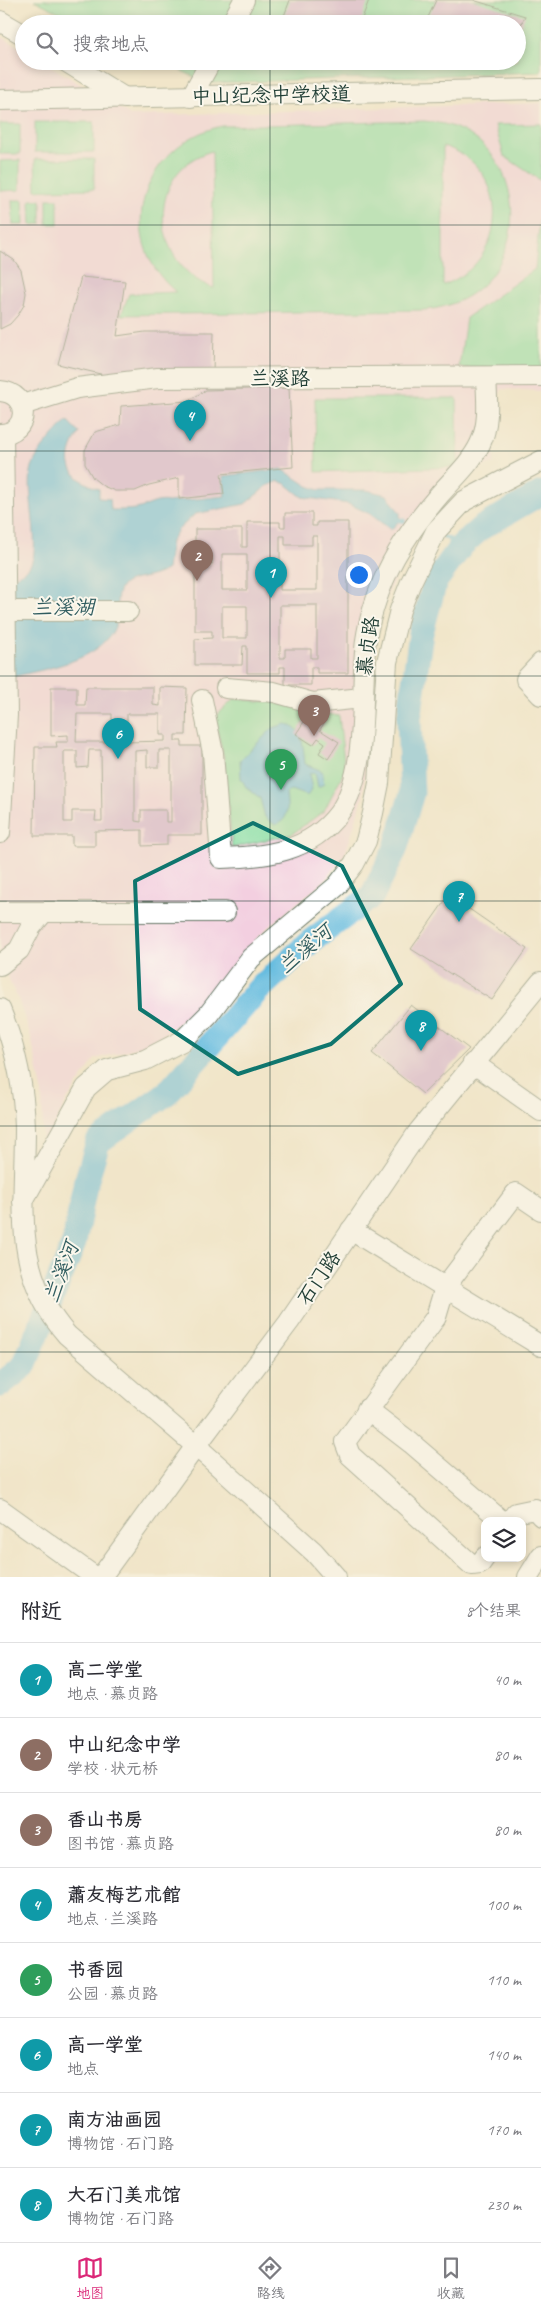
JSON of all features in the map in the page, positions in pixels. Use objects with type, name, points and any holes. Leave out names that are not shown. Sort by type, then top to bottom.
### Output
[{"type":"street","points":[[236,15],[244,0]]},
{"type":"street","points":[[0,21],[15,30]]},
{"type":"street","points":[[81,70],[126,98]]},
{"type":"street","points":[[191,97],[206,70]]},
{"type":"street","name":"中山纪念中学校道","points":[[0,100],[541,88]]},
{"type":"street","name":"兰溪路","points":[[22,405],[77,388],[158,378],[541,376]]},
{"type":"street","name":"慕贞路","points":[[202,700],[213,753],[221,858],[254,857],[286,851],[302,844],[329,825],[348,799],[353,785],[359,756],[367,630],[382,582],[408,533],[463,469],[480,444],[486,421],[486,377]]},
{"type":"street","points":[[0,390],[14,394],[22,405],[23,418],[20,424],[9,433],[1,434],[5,689],[0,833]]},
{"type":"street","points":[[23,1201],[86,1088],[107,1070],[145,1060],[182,1041],[208,1015],[251,958],[338,886],[354,864],[366,841],[373,813],[379,783],[387,662],[400,610],[411,582],[436,531],[464,501],[541,461]]},
{"type":"street","points":[[3,611],[126,611]]},
{"type":"street","points":[[541,663],[526,679],[541,694]]},
{"type":"street","points":[[226,688],[274,692],[313,703],[362,698]]},
{"type":"street","points":[[0,912],[225,912]]},
{"type":"street","points":[[0,965],[19,950],[31,927],[44,913]]},
{"type":"street","name":"石门路","points":[[101,1577],[289,1322],[419,1131],[541,982]]},
{"type":"street","points":[[0,1009],[12,1041],[23,1097],[25,1127],[23,1201],[26,1248],[35,1286],[53,1320],[67,1335],[196,1446],[314,1552],[336,1577]]},
{"type":"street","points":[[473,1063],[541,1111]]},
{"type":"street","points":[[481,1562],[472,1565],[350,1455],[345,1442],[436,1317],[445,1287],[516,1193],[541,1210]]},
{"type":"street","points":[[351,1230],[541,1346]]},
{"type":"street","points":[[367,1410],[412,1443],[497,1517]]},
{"type":"street","points":[[0,1509],[95,1577]]},
{"type":"street","points":[[513,1517],[516,1514],[535,1509],[541,1516]]},
{"type":"street","points":[[528,1577],[541,1556]]},
{"type":"highlighted area","points":[[253,823],[342,866],[401,984],[331,1044],[238,1074],[140,1009],[135,881]]},
{"type":"shaded area","points":[[0,36],[15,45],[15,70],[57,70],[132,116],[541,103],[541,391],[502,389],[494,403],[494,463],[482,467],[455,488],[423,525],[402,561],[385,600],[373,644],[363,797],[345,855],[324,881],[266,929],[186,1017],[163,1035],[139,1047],[95,1059],[67,1100],[43,1149],[42,1090],[31,1037],[18,999],[0,962]]},
{"type":"green space","points":[[34,0],[541,0],[541,72],[207,83],[180,70],[526,70],[526,15],[65,15]]},
{"type":"green space","points":[[424,121],[462,131],[490,152],[506,181],[512,214],[506,248],[490,277],[462,299],[424,310],[121,315],[129,294],[176,292],[156,270],[145,246],[141,220],[145,195],[156,172],[172,152],[195,136],[222,126]],"holes":[[[443,146],[466,157],[482,173],[491,193],[494,215],[491,236],[481,257],[465,273],[443,285]],[[212,151],[214,288],[192,276],[176,259],[167,238],[163,217],[166,196],[175,176],[190,161]]]},
{"type":"green space","points":[[35,122],[94,122],[94,152],[35,152]]},
{"type":"green space","points":[[0,124],[20,124],[20,154],[0,154]]},
{"type":"green space","points":[[541,124],[541,181],[504,156],[495,125]]},
{"type":"green space","points":[[35,159],[94,159],[94,189],[36,190]]},
{"type":"green space","points":[[20,160],[20,190],[0,191],[0,161]]},
{"type":"green space","points":[[47,199],[58,199],[58,224],[47,224]]},
{"type":"green space","points":[[12,200],[23,200],[24,225],[13,225]]},
{"type":"green space","points":[[30,200],[41,200],[41,224],[31,225]]},
{"type":"green space","points":[[541,205],[541,369],[459,368],[466,318],[535,269]]},
{"type":"green space","points":[[315,398],[457,398],[458,467],[316,472]]},
{"type":"green space","points":[[234,699],[271,702],[339,716],[345,770],[324,811],[292,834],[232,848],[224,758],[214,718]]},
{"type":"water","name":"兰溪湖","points":[[67,420],[79,433],[70,452],[69,460],[71,467],[80,479],[99,489],[99,498],[110,499],[111,510],[136,509],[164,501],[225,496],[223,476],[282,469],[308,486],[319,490],[366,490],[387,495],[400,513],[400,520],[391,530],[370,514],[349,504],[302,497],[286,484],[279,481],[267,486],[245,504],[195,514],[178,530],[171,541],[167,569],[155,575],[130,581],[119,590],[115,627],[108,639],[98,648],[70,662],[12,677],[9,579],[27,569],[34,555],[30,490],[32,467],[43,448]]},
{"type":"water","points":[[285,724],[291,725],[299,733],[303,745],[305,764],[322,771],[324,784],[318,787],[315,773],[309,774],[312,789],[307,796],[291,790],[286,793],[286,816],[275,825],[265,817],[260,798],[246,787],[241,778],[240,760],[273,728]]},
{"type":"building","points":[[290,0],[369,0],[363,15],[284,15]]},
{"type":"building","points":[[436,0],[473,0],[522,15],[429,15]]},
{"type":"building","points":[[0,251],[14,260],[21,270],[26,293],[24,305],[18,315],[10,324],[0,329]]},
{"type":"building","points":[[81,277],[125,281],[117,336],[145,332],[214,332],[213,372],[109,376],[58,364]]},
{"type":"building","points":[[289,388],[293,467],[221,474],[224,494],[179,499],[179,478],[149,485],[135,491],[115,491],[103,486],[93,478],[85,464],[85,450],[95,432],[120,425],[121,406],[188,401],[206,390]]},
{"type":"building","points":[[285,513],[312,513],[312,526],[317,526],[317,522],[348,522],[348,673],[317,673],[317,667],[311,667],[311,685],[285,685],[285,667],[280,667],[280,673],[247,673],[247,646],[243,646],[242,665],[195,665],[195,639],[212,638],[212,631],[195,631],[195,564],[212,564],[212,554],[195,555],[195,529],[242,529],[242,547],[247,547],[247,522],[280,522],[280,527],[285,527]],"holes":[[[280,536],[285,536],[285,545],[312,545],[312,536],[317,536],[317,590],[280,590]],[[222,554],[247,554],[247,590],[222,590]],[[280,605],[317,605],[317,658],[311,658],[311,649],[285,649],[285,658],[280,658]],[[222,606],[247,606],[247,638],[222,638]]]},
{"type":"building","points":[[51,687],[77,687],[77,705],[85,705],[86,687],[153,687],[153,705],[160,706],[160,687],[187,688],[186,735],[175,735],[175,741],[182,741],[182,746],[202,746],[202,835],[167,835],[167,845],[142,846],[142,830],[95,831],[95,846],[72,846],[72,836],[34,836],[35,747],[57,747],[56,742],[68,742],[68,735],[51,736]],"holes":[[[77,714],[112,714],[112,742],[76,742]],[[127,714],[160,714],[160,735],[165,735],[165,741],[127,742]],[[89,750],[101,750],[102,821],[95,821],[96,811],[72,811],[72,822],[64,822],[64,751],[77,751],[77,768],[88,767]],[[147,750],[147,767],[159,767],[159,750],[171,750],[171,822],[166,822],[166,810],[141,810],[141,822],[135,821],[135,751]]]},
{"type":"building","points":[[311,711],[326,720],[320,730],[339,742],[328,759],[319,753],[325,743],[318,738],[313,745],[296,734]]},
{"type":"building","points":[[449,895],[527,949],[492,1000],[411,949]]},
{"type":"building","points":[[411,1005],[469,1049],[423,1094],[372,1053]]},
{"type":"waterway","name":"兰溪河","points":[[0,1385],[24,1366],[74,1243],[85,1186],[98,1142],[167,1093],[258,990],[311,941],[372,896],[395,850],[412,793],[409,719],[421,633],[435,582],[462,545],[481,528],[541,493]]},
{"type":"waterway","points":[[400,520],[404,521]]},
{"type":"waterway","points":[[444,537],[462,545]]},
{"type":"place","name":"蕭友梅艺术館","points":[[190,441]]},
{"type":"place","name":"中山纪念中学","points":[[197,581]]},
{"type":"place","name":"高二学堂","points":[[271,598]]},
{"type":"place","name":"香山书房","points":[[314,736]]},
{"type":"place","name":"高一学堂","points":[[118,759]]},
{"type":"place","name":"书香园","points":[[281,790]]},
{"type":"place","name":"南方油画园","points":[[459,922]]},
{"type":"place","name":"大石门美术馆","points":[[421,1051]]}]
